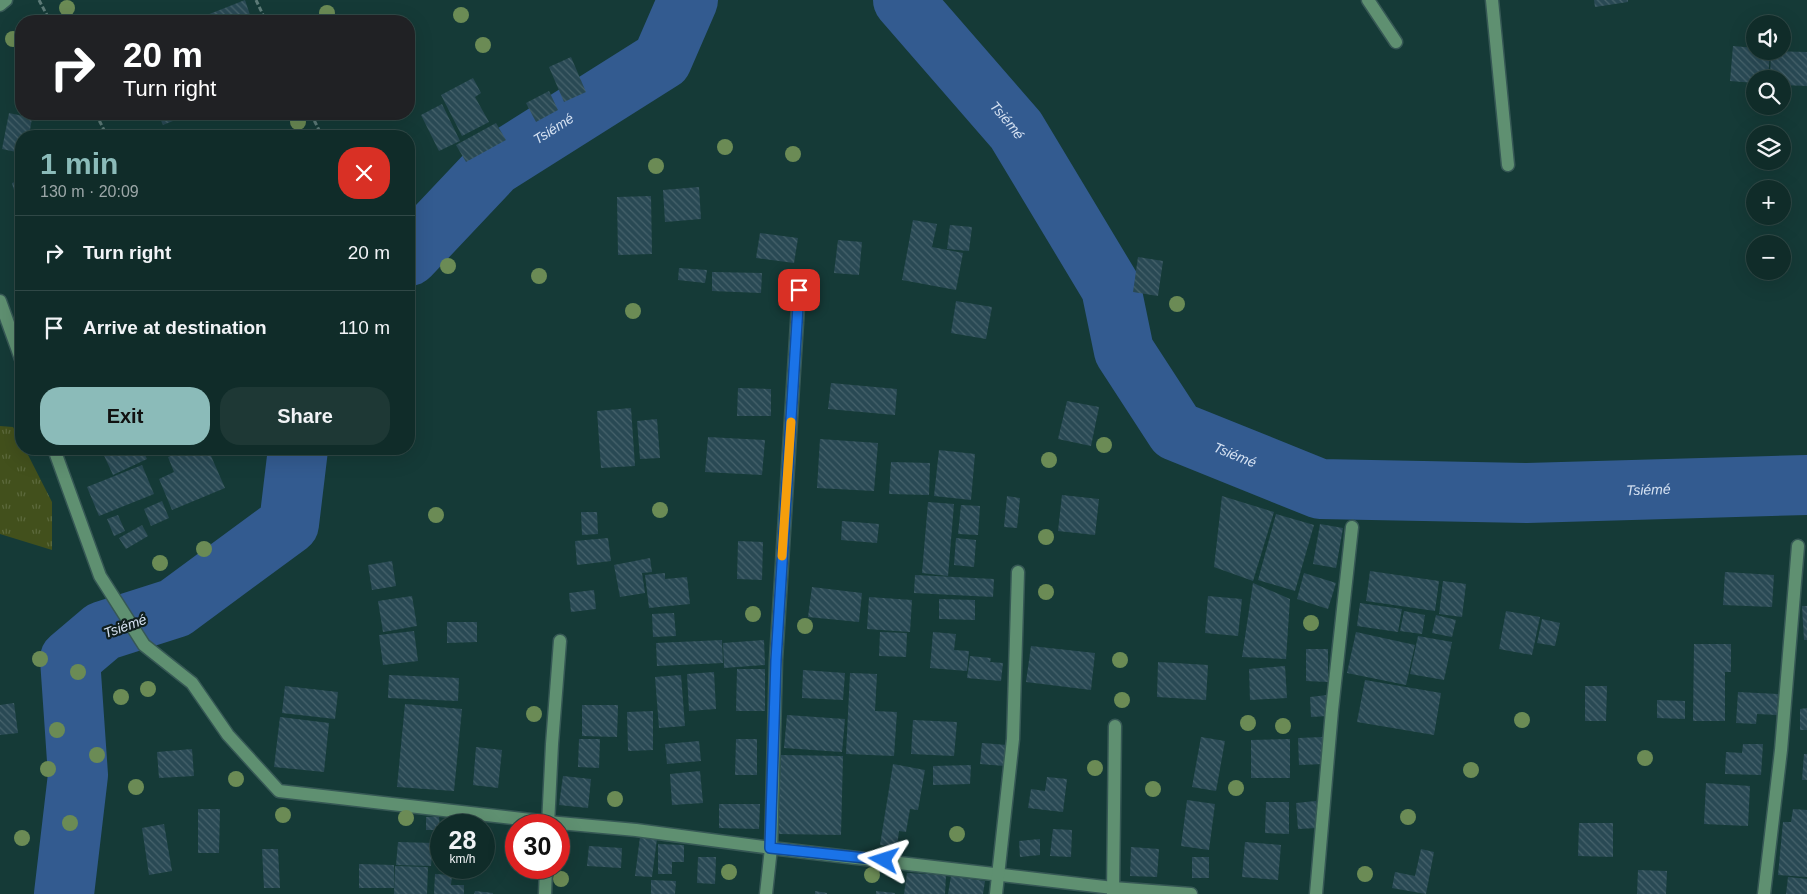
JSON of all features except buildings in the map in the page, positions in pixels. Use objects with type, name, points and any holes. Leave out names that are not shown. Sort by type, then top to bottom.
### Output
[{"type":"street","points":[[0,5],[6,0]]},
{"type":"street","points":[[1368,0],[1396,42]]},
{"type":"street","points":[[1492,0],[1508,165]]},
{"type":"street","points":[[766,894],[770,848],[776,660],[799,290]]},
{"type":"street","points":[[0,301],[15,342]]},
{"type":"street","points":[[56,455],[100,576],[144,645],[192,683],[228,735],[279,791],[386,802],[505,818]]},
{"type":"street","points":[[1316,894],[1332,710],[1352,527]]},
{"type":"street","points":[[1764,894],[1781,750],[1798,546]]},
{"type":"street","points":[[996,894],[1013,739],[1018,572]]},
{"type":"street","points":[[548,814],[560,640]]},
{"type":"street","points":[[1113,891],[1115,726]]},
{"type":"street","points":[[570,826],[636,830],[770,848],[997,873],[1113,891],[1191,894]]},
{"type":"street","points":[[545,894],[546,879]]},
{"type":"path","points":[[39,0],[47,15]]},
{"type":"path","points":[[256,0],[263,15]]},
{"type":"green space","points":[[0,426],[13,427],[15,431],[15,455],[28,455],[52,502],[52,550],[0,534]]},
{"type":"waterway","name":"Tsiémé","points":[[415,250],[494,166],[662,60],[688,0]]},
{"type":"waterway","name":"Tsiémé","points":[[903,0],[1016,130],[1111,288],[1124,351],[1176,431],[1320,489],[1527,493],[1807,485]]},
{"type":"waterway","name":"Tsiémé","points":[[64,894],[78,775],[70,659],[103,631],[175,608],[289,524],[297,455]]},
{"type":"slow traffic","points":[[782,556],[791,422]]},
{"type":"route","points":[[799,290],[776,660],[770,848],[884,860]]}]
